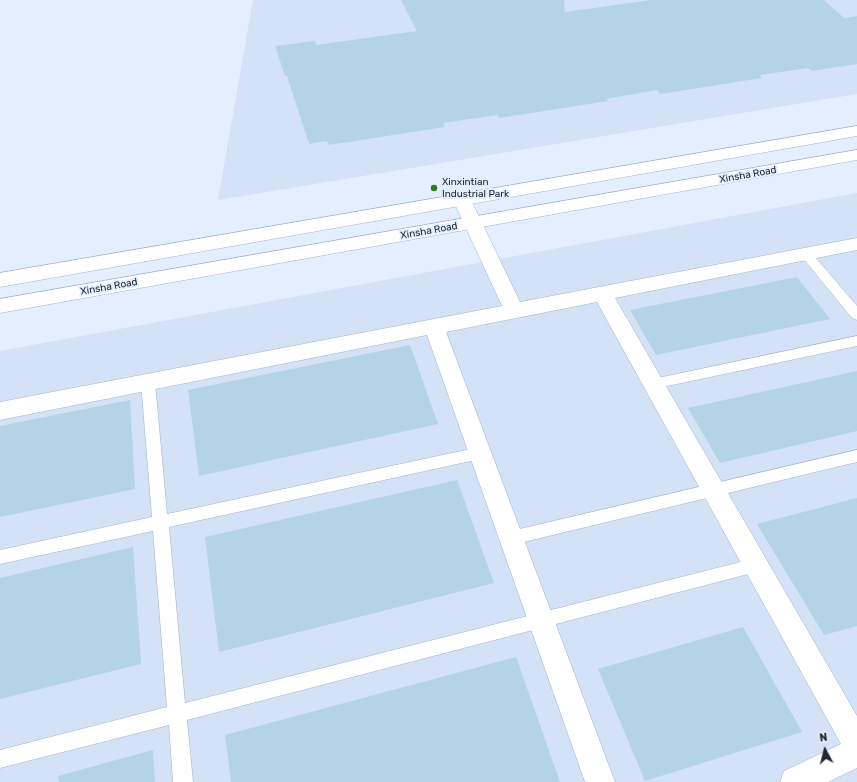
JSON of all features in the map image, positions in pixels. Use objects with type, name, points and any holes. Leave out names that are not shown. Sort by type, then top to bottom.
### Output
[{"type":"street","points":[[5,278],[857,131]]},
{"type":"street","name":"Xinsha Road","points":[[0,306],[857,156]]},
{"type":"street","points":[[462,200],[514,311]]},
{"type":"street","points":[[0,411],[857,244]]},
{"type":"street","points":[[602,294],[857,744]]},
{"type":"street","points":[[434,326],[600,782]]},
{"type":"street","points":[[795,782],[857,752]]},
{"type":"lane","points":[[806,254],[857,315]]},
{"type":"lane","points":[[653,384],[857,341]]},
{"type":"lane","points":[[148,382],[183,782]]},
{"type":"lane","points":[[0,557],[480,453]]},
{"type":"lane","points":[[511,538],[857,456]]},
{"type":"lane","points":[[0,759],[756,565]]},
{"type":"shaded area","points":[[253,0],[857,0],[857,94],[218,200]]},
{"type":"shaded area","points":[[857,193],[857,782],[0,782],[0,351]]},
{"type":"building","points":[[401,0],[564,0],[565,12],[652,0],[824,0],[844,18],[857,16],[857,64],[812,71],[808,68],[760,75],[762,78],[660,94],[657,90],[606,99],[608,101],[499,118],[497,115],[443,123],[445,127],[329,145],[327,141],[309,144],[287,76],[285,76],[275,46],[315,41],[316,45],[417,31]]},
{"type":"building","points":[[797,277],[830,319],[656,355],[630,310]]},
{"type":"building","points":[[410,345],[438,424],[199,476],[188,390]]},
{"type":"building","points":[[857,371],[857,431],[720,463],[688,408]]},
{"type":"building","points":[[130,400],[135,489],[0,517],[0,426]]},
{"type":"building","points":[[457,480],[494,583],[219,652],[205,537]]},
{"type":"building","points":[[857,498],[857,626],[824,635],[757,524]]},
{"type":"building","points":[[133,547],[141,664],[0,699],[0,578]]},
{"type":"building","points":[[743,627],[802,732],[645,781],[598,669]]},
{"type":"building","points":[[516,657],[560,782],[231,782],[225,735]]},
{"type":"building","points":[[153,750],[155,782],[59,782],[58,776]]},
{"type":"place","name":"Xinxintian Industrial Park","points":[[434,188]]}]
